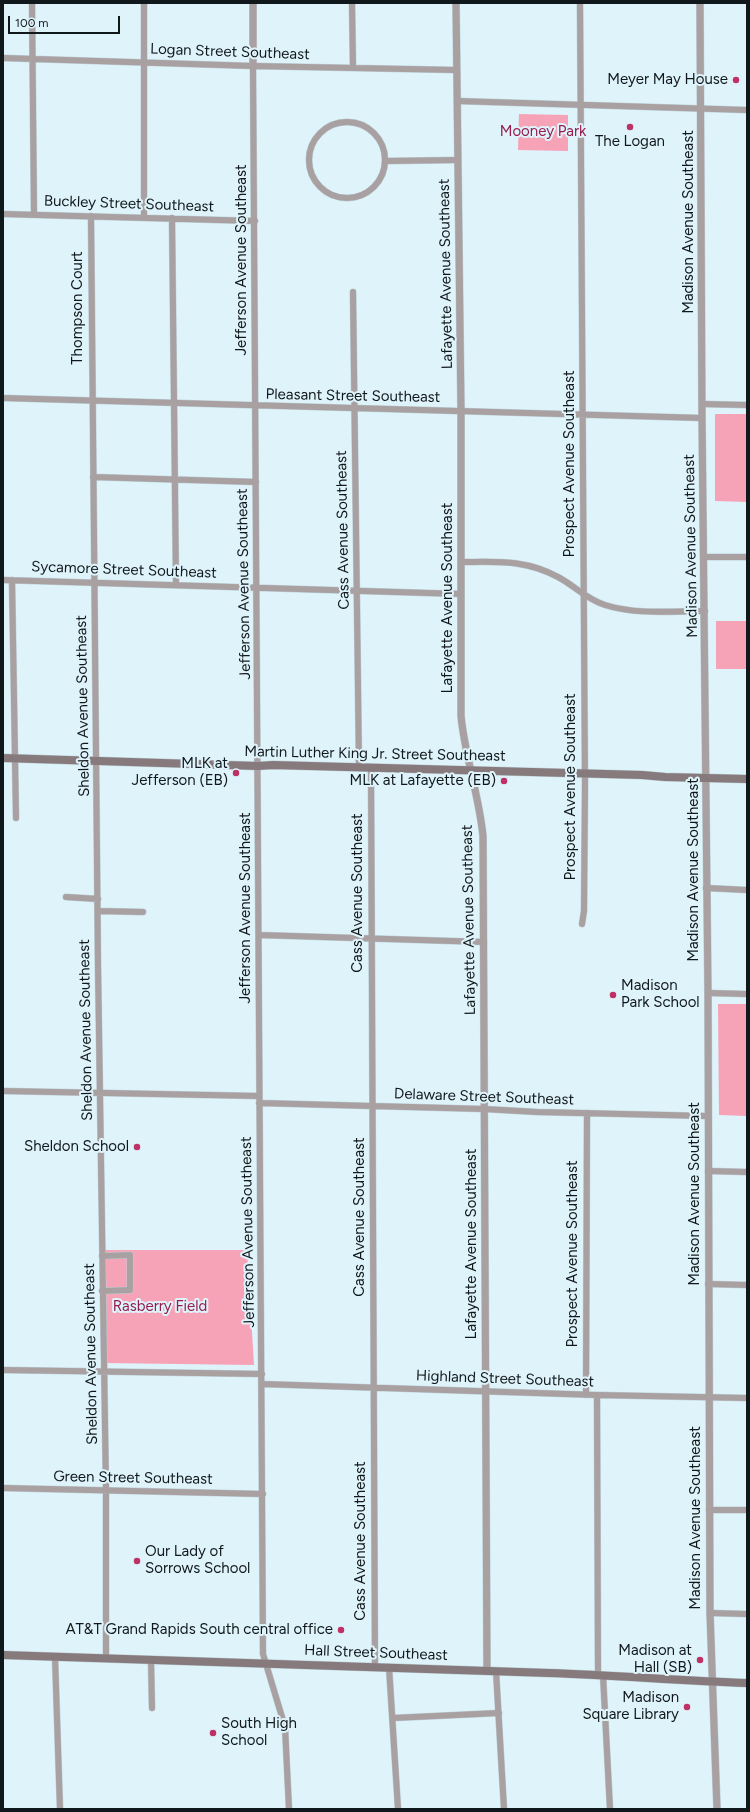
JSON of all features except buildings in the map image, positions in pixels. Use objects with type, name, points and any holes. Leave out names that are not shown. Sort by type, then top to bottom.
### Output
[{"type":"main road","name":"Martin Luther King Jr. Street Southeast","points":[[3,758],[258,766],[371,767],[584,773],[747,779]]},
{"type":"main road","name":"Hall Street Southeast","points":[[3,1655],[252,1664],[265,1663],[487,1670],[747,1683]]},
{"type":"street","points":[[32,3],[34,214]]},
{"type":"street","points":[[144,3],[144,217]]},
{"type":"street","name":"Jefferson Avenue Southeast","points":[[253,3],[263,1654],[285,1727],[289,1809]]},
{"type":"street","points":[[352,3],[353,68]]},
{"type":"street","name":"Lafayette Avenue Southeast","points":[[456,3],[461,412],[461,716],[463,734],[472,770],[483,836],[487,1670]]},
{"type":"street","name":"Prospect Avenue Southeast","points":[[580,3],[584,596],[584,911],[582,924]]},
{"type":"street","name":"Madison Avenue Southeast","points":[[700,3],[702,418],[708,993],[710,1613],[717,1809]]},
{"type":"street","name":"Logan Street Southeast","points":[[3,58],[253,66],[456,70]]},
{"type":"street","points":[[457,101],[747,110]]},
{"type":"street","points":[[344,122],[354,122],[373,132],[380,140],[384,150],[385,161],[382,175],[373,188],[356,197],[346,198],[326,192],[319,185],[313,177],[309,157],[314,142],[324,130],[333,125],[344,122]]},
{"type":"street","points":[[385,161],[458,160]]},
{"type":"street","name":"Buckley Street Southeast","points":[[3,214],[255,220]]},
{"type":"street","name":"Thompson Court","points":[[91,216],[92,401]]},
{"type":"street","points":[[172,218],[176,585]]},
{"type":"street","name":"Cass Avenue Southeast","points":[[353,292],[353,408],[359,767]]},
{"type":"street","name":"Pleasant Street Southeast","points":[[3,398],[702,418]]},
{"type":"street","name":"Sheldon Avenue Southeast","points":[[92,401],[102,1291],[106,1490],[106,1659]]},
{"type":"street","points":[[702,404],[747,405]]},
{"type":"street","points":[[93,477],[256,482]]},
{"type":"street","points":[[704,557],[747,557]]},
{"type":"street","points":[[460,562],[511,562],[535,566],[560,578],[584,596],[602,605],[625,610],[705,611]]},
{"type":"street","name":"Sycamore Street Southeast","points":[[3,580],[461,594]]},
{"type":"street","points":[[12,580],[16,818]]},
{"type":"street","name":"Cass Avenue Southeast","points":[[371,767],[375,1667]]},
{"type":"street","points":[[706,888],[747,890]]},
{"type":"street","points":[[66,897],[98,899]]},
{"type":"street","points":[[98,911],[143,912]]},
{"type":"street","points":[[259,935],[484,942]]},
{"type":"street","points":[[708,993],[747,994]]},
{"type":"street","name":"Delaware Street Southeast","points":[[3,1091],[259,1100],[373,1106],[484,1108],[537,1112],[708,1116]]},
{"type":"street","name":"Prospect Avenue Southeast","points":[[586,1394],[587,1113]]},
{"type":"street","points":[[708,1171],[747,1172]]},
{"type":"street","points":[[102,1256],[130,1255],[130,1290],[102,1291]]},
{"type":"street","points":[[708,1284],[747,1285]]},
{"type":"street","points":[[3,1370],[262,1374]]},
{"type":"street","name":"Highland Street Southeast","points":[[262,1384],[485,1392],[747,1398]]},
{"type":"street","points":[[597,1395],[601,1675],[610,1809]]},
{"type":"street","name":"Green Street Southeast","points":[[3,1488],[263,1494]]},
{"type":"street","points":[[710,1510],[747,1510]]},
{"type":"street","points":[[710,1613],[747,1614]]},
{"type":"street","points":[[55,1657],[60,1809]]},
{"type":"street","points":[[151,1660],[152,1708]]},
{"type":"street","points":[[390,1667],[398,1809]]},
{"type":"street","points":[[496,1671],[504,1809]]},
{"type":"street","points":[[393,1718],[499,1713]]},
{"type":"green space","name":"Mooney Park","points":[[519,114],[568,115],[568,151],[518,150]]},
{"type":"green space","points":[[715,414],[747,414],[747,502],[715,501]]},
{"type":"green space","points":[[716,621],[747,621],[747,669],[716,669]]},
{"type":"green space","points":[[718,1004],[747,1004],[747,1116],[719,1115]]},
{"type":"green space","name":"Rasberry Field","points":[[102,1250],[247,1250],[254,1365],[104,1363]]},
{"type":"place","name":"Meyer May House","points":[[736,80]]},
{"type":"place","name":"The Logan","points":[[630,127]]},
{"type":"place","name":"MLK at Jefferson (EB)","points":[[236,773]]},
{"type":"place","name":"MLK at Lafayette (EB)","points":[[504,781]]},
{"type":"place","name":"Madison Park School","points":[[613,995]]},
{"type":"place","name":"Sheldon School","points":[[137,1147]]},
{"type":"place","name":"Our Lady of Sorrows School","points":[[137,1561]]},
{"type":"place","name":"AT&T Grand Rapids South central office","points":[[341,1630]]},
{"type":"place","name":"Madison at Hall (SB)","points":[[700,1660]]},
{"type":"place","name":"Madison Square Library","points":[[687,1707]]},
{"type":"place","name":"South High School","points":[[213,1733]]}]
